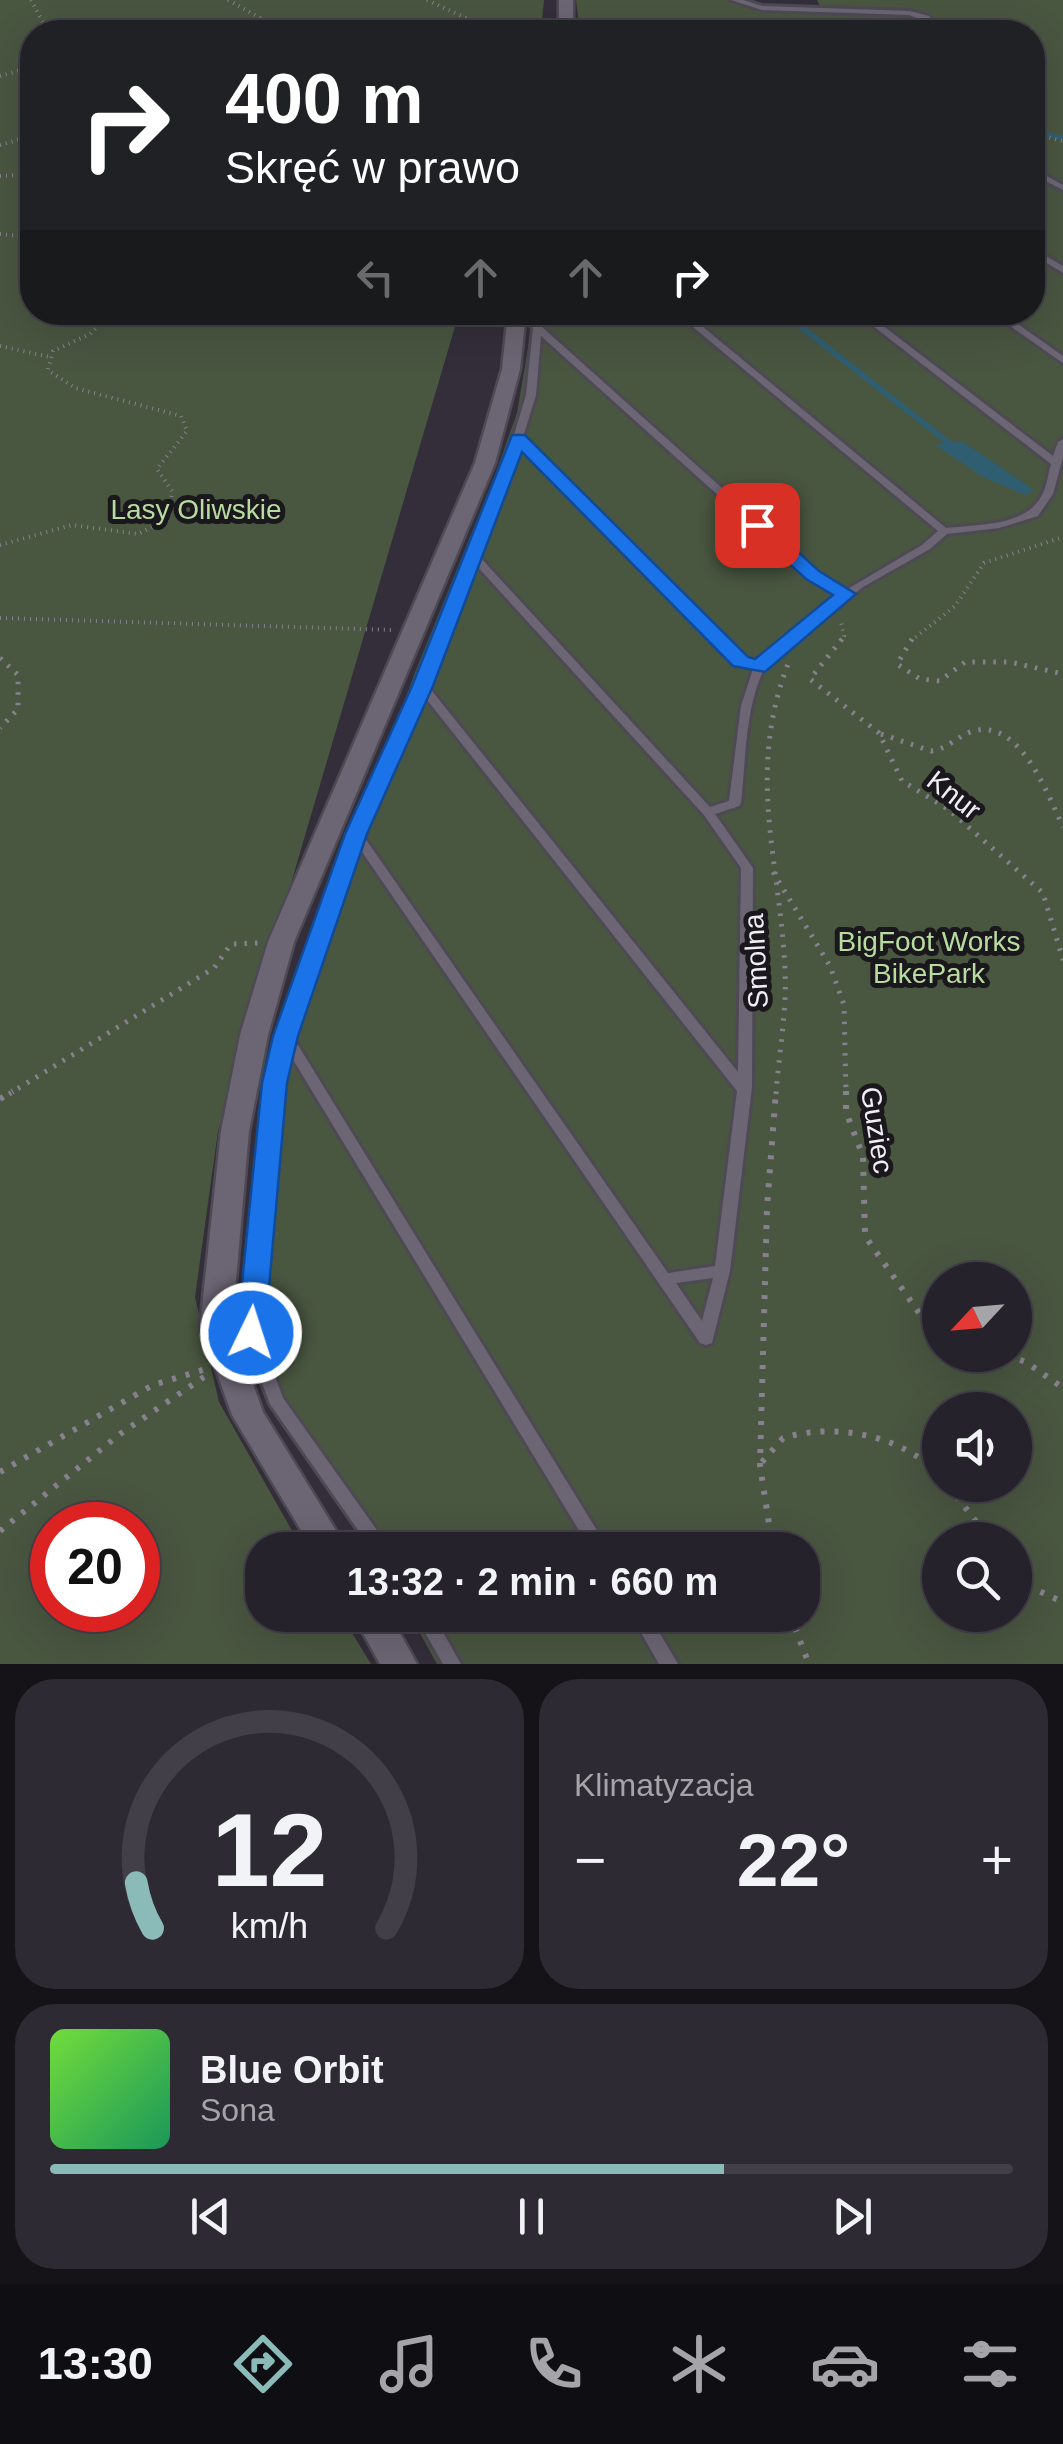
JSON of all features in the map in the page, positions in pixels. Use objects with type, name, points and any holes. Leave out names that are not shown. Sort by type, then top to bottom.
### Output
[{"type":"street","points":[[320,1532],[276,1468],[224,1364],[216,1326],[246,1069],[260,1002],[281,942],[417,630],[494,437],[528,325]]},
{"type":"street","points":[[381,1632],[399,1664]]},
{"type":"lane","points":[[735,0],[762,8],[910,12],[927,20]]},
{"type":"lane","points":[[369,1532],[276,1400],[251,1333],[274,1083],[285,1036],[356,834],[422,686],[518,438],[531,394],[531,325]]},
{"type":"lane","points":[[540,325],[812,575],[846,594]]},
{"type":"lane","points":[[695,325],[944,531]]},
{"type":"lane","points":[[876,325],[1056,463]]},
{"type":"lane","points":[[1013,325],[1063,360]]},
{"type":"lane","points":[[518,438],[741,661],[758,667]]},
{"type":"lane","points":[[708,812],[734,803],[758,667],[846,594],[926,547],[944,531],[999,525],[1034,514],[1048,494],[1063,442]]},
{"type":"lane","points":[[356,834],[706,1339],[722,1270],[744,1089],[747,868],[708,812],[472,556]]},
{"type":"lane","points":[[422,686],[744,1089]]},
{"type":"lane","points":[[285,1036],[589,1532]]},
{"type":"lane","points":[[666,1280],[722,1270]]},
{"type":"lane","points":[[434,1632],[452,1664]]},
{"type":"lane","points":[[650,1632],[669,1664]]},
{"type":"path","points":[[228,0],[262,20]]},
{"type":"path","points":[[428,0],[470,20]]},
{"type":"path","points":[[0,545],[72,525],[138,534],[169,519],[175,494],[169,479],[157,469],[187,432],[182,416],[75,388],[48,370],[53,350],[90,334],[99,325]]},
{"type":"path","points":[[0,346],[50,358]]},
{"type":"path","points":[[1050,532],[1062,538]]},
{"type":"path","points":[[1062,538],[984,563],[955,606],[916,633],[897,664],[920,679],[940,681],[965,662],[1010,662],[1063,674]]},
{"type":"path","points":[[828,630],[850,615]]},
{"type":"path","points":[[0,618],[231,628],[417,630]]},
{"type":"path","name":"Knur","points":[[841,621],[844,636],[810,679],[879,733],[902,781],[948,809],[1043,894],[1063,960]]},
{"type":"path","name":"Smolna","points":[[770,1532],[760,1465],[767,1207],[785,971],[772,869],[766,760],[775,698],[791,656]]},
{"type":"path","points":[[0,658],[18,675],[18,709],[0,728]]},
{"type":"path","points":[[879,733],[914,748],[938,752],[974,731],[992,731],[1012,742],[1034,768],[1063,827]]},
{"type":"path","name":"Guziec","points":[[772,869],[830,966],[844,1005],[846,1112],[863,1156],[865,1236],[922,1317]]},
{"type":"path","points":[[0,1099],[214,968],[231,944],[281,942]]},
{"type":"path","points":[[0,1472],[153,1385],[224,1364]]},
{"type":"path","points":[[0,1531],[120,1434],[224,1364]]},
{"type":"path","points":[[1032,1366],[1063,1388]]},
{"type":"path","points":[[760,1465],[782,1438],[807,1433],[886,1440],[922,1458]]},
{"type":"path","points":[[961,1502],[976,1522]]},
{"type":"path","points":[[1032,1588],[1063,1602]]},
{"type":"path","points":[[797,1632],[809,1664]]},
{"type":"green space","name":"Lasy Oliwskie","points":[[0,0],[544,0],[542,20],[20,20],[20,325],[455,325],[218,1131],[195,1297],[219,1402],[293,1532],[245,1532],[245,1632],[351,1632],[371,1664],[0,1664]]},
{"type":"green space","name":"BigFoot Works BikePark","points":[[576,0],[741,0],[766,7],[821,8],[817,0],[1063,0],[1063,1664],[437,1664],[419,1632],[820,1632],[820,1532],[357,1532],[269,1406],[241,1328],[251,1211],[287,1017],[416,670],[517,413],[532,325],[1045,325],[1045,20],[578,20]]},
{"type":"water","points":[[962,441],[1034,490],[1025,495],[983,477],[935,445]]},
{"type":"waterway","points":[[1045,134],[1063,138]]},
{"type":"waterway","points":[[799,325],[953,446]]},
{"type":"route","points":[[251,1333],[274,1083],[285,1036],[356,834],[422,686],[518,438],[741,661],[758,667],[846,594],[812,575],[757,525]]}]
